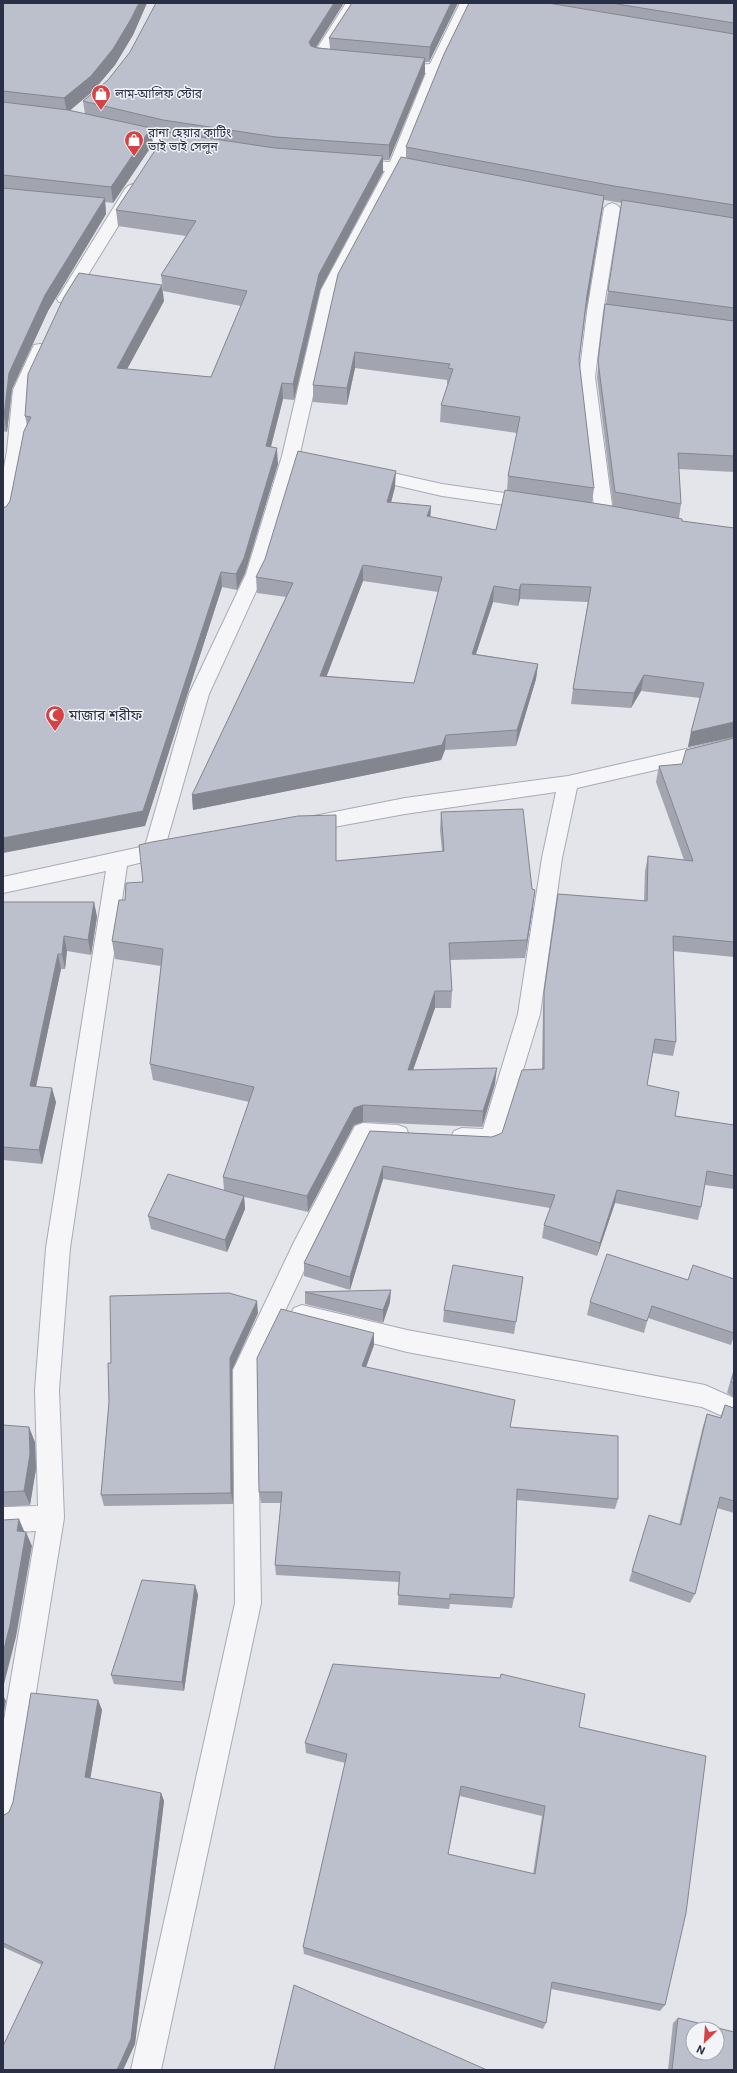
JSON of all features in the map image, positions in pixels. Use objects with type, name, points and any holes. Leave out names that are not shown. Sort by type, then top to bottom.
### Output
[{"type":"street","points":[[349,61],[318,58],[353,3]]},
{"type":"street","points":[[154,850],[199,694],[255,574],[290,456],[329,290],[395,167],[435,69],[467,3]]},
{"type":"street","points":[[412,67],[435,69]]},
{"type":"street","points":[[114,130],[160,147],[209,148]]},
{"type":"street","points":[[340,163],[395,167],[440,176]]},
{"type":"street","points":[[57,312],[112,210],[139,179]]},
{"type":"street","points":[[290,456],[442,490],[611,514],[587,377],[603,313],[612,208]]},
{"type":"street","points":[[3,517],[16,451],[21,390],[47,334]]},
{"type":"street","points":[[3,389],[21,390]]},
{"type":"street","points":[[287,827],[405,806],[568,783],[734,745]]},
{"type":"street","points":[[443,1137],[490,1139],[529,1014],[552,858],[568,783]]},
{"type":"street","points":[[3,885],[118,861],[154,850],[185,845]]},
{"type":"street","points":[[3,1810],[51,1518],[47,1390],[58,1248],[118,861]]},
{"type":"street","points":[[146,2070],[248,1603],[245,1370],[302,1249],[363,1133],[419,1136]]},
{"type":"street","points":[[3,1520],[51,1518]]},
{"type":"lane","points":[[274,1308],[407,1341],[705,1396],[734,1410]]},
{"type":"building","points":[[3,3],[139,3],[113,49],[91,76],[64,98],[3,91]]},
{"type":"building","points":[[156,3],[334,3],[309,42],[311,46],[317,48],[425,58],[389,145],[276,137],[163,120],[83,101],[108,80],[130,52]]},
{"type":"building","points":[[352,3],[451,3],[430,47],[329,38]]},
{"type":"building","points":[[469,3],[548,3],[734,34],[734,205],[614,186],[406,147],[444,54]]},
{"type":"building","points":[[611,3],[734,3],[734,23]]},
{"type":"building","points":[[3,102],[68,110],[151,128],[111,187],[3,175]]},
{"type":"building","points":[[167,132],[275,148],[383,156],[319,274],[293,384],[282,383],[266,446],[277,448],[244,558],[236,574],[221,572],[143,811],[3,838],[3,507],[6,507],[10,501],[24,431],[31,417],[25,416],[28,374],[64,297],[79,273],[162,285],[117,368],[211,377],[247,291],[161,275],[196,221],[116,210]]},
{"type":"building","points":[[401,157],[604,196],[587,295],[579,360],[594,488],[508,476],[520,417],[441,405],[453,369],[448,368],[450,364],[355,352],[347,388],[313,385],[338,274]]},
{"type":"building","points":[[3,188],[105,198],[45,295],[9,373],[4,416],[3,416]]},
{"type":"building","points":[[622,200],[734,218],[734,308],[608,291]]},
{"type":"building","points":[[605,304],[734,321],[734,456],[678,453],[681,504],[615,492],[598,361]]},
{"type":"building","points":[[298,451],[396,471],[387,502],[431,506],[427,516],[496,530],[505,490],[606,505],[682,519],[682,521],[734,528],[734,722],[691,732],[704,683],[644,675],[634,693],[573,689],[591,587],[521,584],[519,590],[494,586],[472,654],[538,664],[517,730],[446,735],[442,745],[192,795],[293,583],[256,577],[265,559]],"holes":[[[363,565],[442,577],[414,683],[320,676]]]},
{"type":"building","points":[[734,738],[734,942],[673,936],[676,1042],[655,1039],[647,1085],[679,1092],[675,1116],[734,1125],[734,1176],[707,1171],[701,1207],[617,1190],[600,1243],[544,1225],[555,1195],[383,1166],[350,1277],[304,1263],[370,1131],[492,1137],[502,1133],[522,1070],[544,1069],[544,992],[558,894],[647,901],[648,856],[693,861],[659,766],[682,764],[686,750]]},
{"type":"building","points":[[523,809],[532,889],[535,890],[527,940],[449,943],[452,991],[435,991],[408,1070],[497,1068],[483,1111],[363,1105],[354,1108],[307,1196],[223,1177],[254,1087],[150,1064],[163,949],[112,941],[119,900],[125,900],[126,883],[143,882],[139,845],[298,816],[336,815],[336,861],[444,851],[441,812]]},
{"type":"building","points":[[3,902],[94,902],[88,940],[64,936],[62,954],[58,954],[30,1086],[52,1088],[39,1150],[3,1147]]},
{"type":"building","points":[[168,1174],[244,1196],[225,1240],[148,1216]]},
{"type":"building","points":[[607,1254],[688,1280],[693,1265],[734,1279],[734,1333],[652,1306],[647,1321],[590,1302]]},
{"type":"building","points":[[453,1265],[523,1277],[516,1322],[444,1310]]},
{"type":"building","points":[[391,1290],[383,1310],[305,1292]]},
{"type":"building","points":[[229,1293],[257,1301],[230,1358],[231,1493],[101,1495],[109,1402],[108,1363],[111,1363],[110,1296]]},
{"type":"building","points":[[281,1309],[374,1333],[362,1366],[515,1400],[510,1427],[618,1436],[618,1499],[517,1489],[514,1598],[450,1594],[450,1599],[398,1595],[400,1572],[275,1565],[282,1492],[259,1492],[257,1358]]},
{"type":"building","points":[[734,1372],[734,1383],[731,1382]]},
{"type":"building","points":[[725,1405],[734,1408],[734,1501],[720,1497],[695,1594],[632,1571],[649,1515],[681,1525],[707,1414],[721,1418]]},
{"type":"building","points":[[3,1425],[29,1427],[30,1454],[24,1491],[3,1492]]},
{"type":"building","points":[[19,1519],[17,1531],[26,1532],[10,1625],[3,1653],[3,1520]]},
{"type":"building","points":[[142,1580],[195,1585],[182,1682],[111,1675]]},
{"type":"building","points":[[333,1664],[500,1678],[501,1674],[585,1694],[579,1727],[706,1756],[686,1913],[665,2005],[552,1982],[546,2023],[303,1947],[347,1754],[305,1743]],"holes":[[[461,1786],[545,1806],[535,1874],[448,1854]]]},
{"type":"building","points":[[31,1693],[98,1700],[85,1777],[161,1793],[131,2039],[117,2070],[3,2070],[3,2046],[43,1962],[3,1943],[3,1817],[9,1812],[13,1802]]},
{"type":"building","points":[[294,1985],[487,2070],[274,2070]]},
{"type":"building","points":[[678,2018],[690,2021],[685,2021],[685,2061],[725,2061],[725,2030],[734,2032],[734,2070],[672,2070]]},
{"type":"place","name":"লাম-আলিফ স্টোর","points":[[101,111]]},
{"type":"place","name":"রানা হেয়ার কাটিং ভাই ভাই সেলুন","points":[[134,157]]},
{"type":"place","name":"মাজার শরীফ","points":[[55,732]]}]
